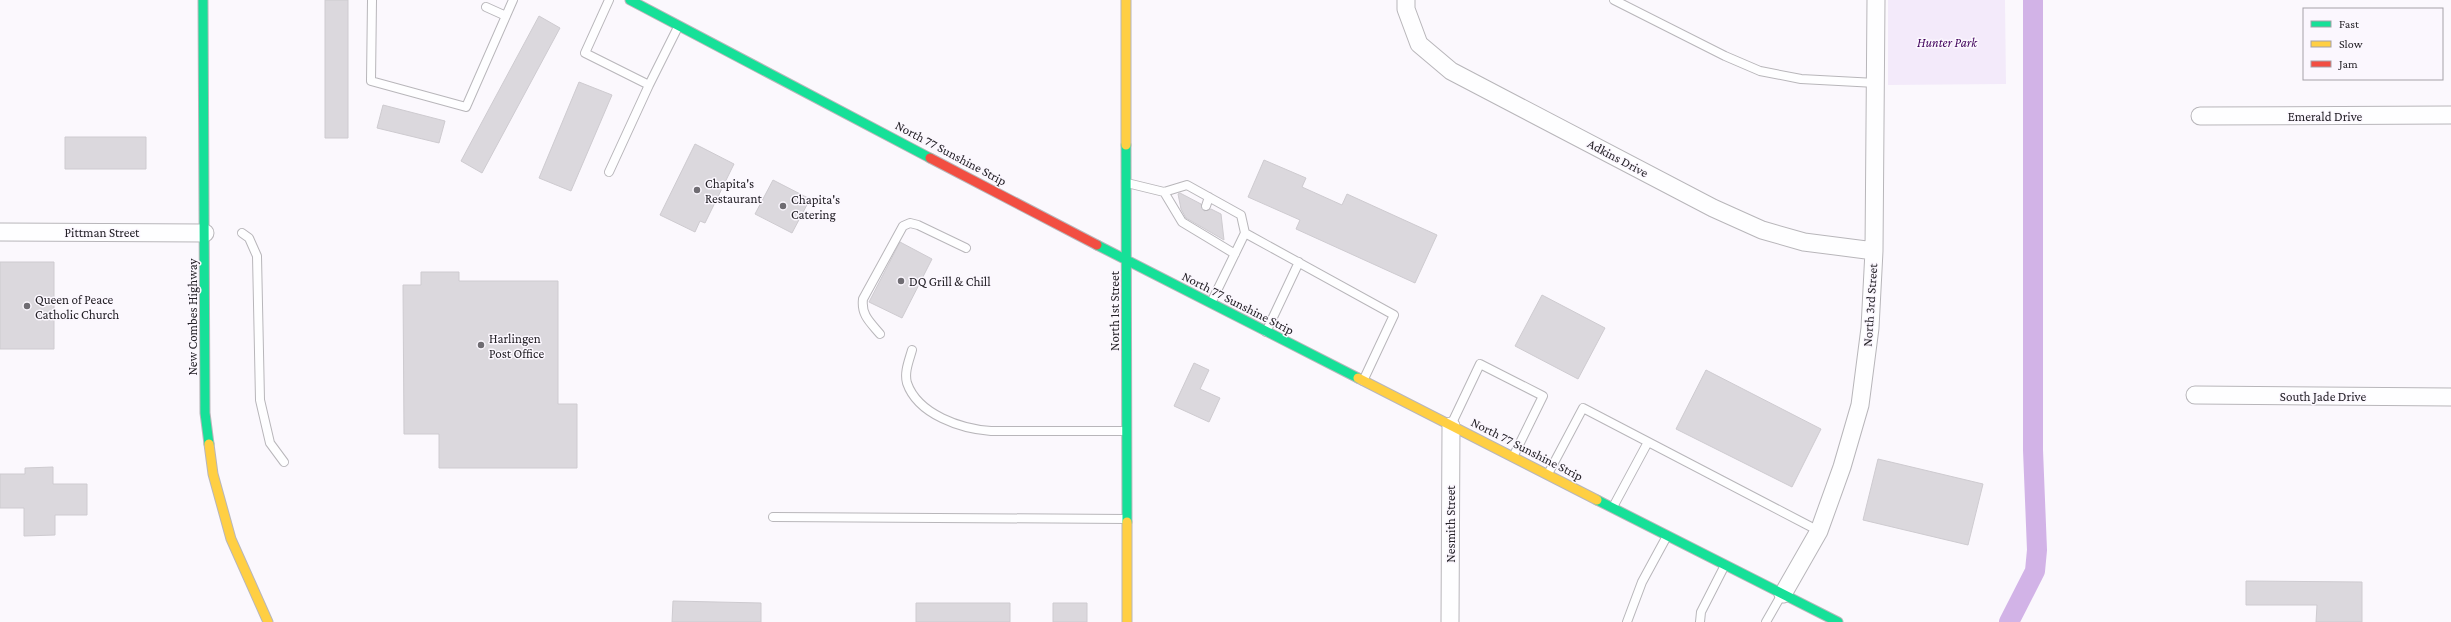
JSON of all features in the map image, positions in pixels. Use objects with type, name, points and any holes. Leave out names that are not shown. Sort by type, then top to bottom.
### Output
[{"type":"main road","name":"New Combes Highway","points":[[203,0],[205,413],[214,474],[231,539],[268,622]]},
{"type":"main road","name":"North 77 Sunshine Strip","points":[[630,0],[1127,261],[1838,622]]},
{"type":"main road","name":"North 1st Street","points":[[1126,0],[1127,622]]},
{"type":"street","name":"Adkins Drive","points":[[1406,0],[1406,9],[1419,44],[1451,71],[1713,208],[1762,230],[1820,245],[1874,251]]},
{"type":"street","name":"North 3rd Street","points":[[1783,594],[1819,532],[1842,467],[1860,405],[1870,328],[1874,251],[1876,0]]},
{"type":"street","name":"Emerald Drive","points":[[2200,116],[2451,115]]},
{"type":"street","name":"Pittman Street","points":[[0,232],[205,233]]},
{"type":"street","name":"South Jade Drive","points":[[2195,395],[2451,397]]},
{"type":"street","name":"Nesmith Street","points":[[1450,622],[1451,426]]},
{"type":"lane","points":[[372,0],[371,81],[466,107],[514,0]]},
{"type":"lane","points":[[609,0],[585,53],[649,85]]},
{"type":"lane","points":[[1614,0],[1725,56],[1760,70],[1801,79],[1876,83]]},
{"type":"lane","points":[[486,7],[506,16]]},
{"type":"lane","points":[[609,172],[649,85],[679,25]]},
{"type":"lane","points":[[1126,183],[1164,192],[1187,185],[1241,215],[1245,233],[1211,304]]},
{"type":"lane","points":[[1164,192],[1182,222],[1197,229],[1236,254]]},
{"type":"lane","points":[[1206,206],[1209,197]]},
{"type":"lane","points":[[880,334],[865,317],[862,308],[863,299],[903,226],[910,223],[918,225],[966,248]]},
{"type":"lane","points":[[242,233],[249,238],[257,256],[259,384],[263,419],[270,443],[284,462]]},
{"type":"lane","points":[[1245,233],[1394,314],[1363,381]]},
{"type":"lane","points":[[1266,332],[1299,262]]},
{"type":"lane","points":[[912,350],[906,371],[907,382],[913,395],[939,416],[957,424],[974,430],[991,431],[1127,431]]},
{"type":"lane","points":[[1451,426],[1480,364],[1542,396],[1512,457]]},
{"type":"lane","points":[[1547,474],[1583,408],[1819,532]]},
{"type":"lane","points":[[1613,508],[1648,442]]},
{"type":"lane","points":[[773,517],[1127,519]]},
{"type":"lane","points":[[1627,622],[1642,582],[1668,535]]},
{"type":"lane","points":[[1700,622],[1701,612],[1725,565]]},
{"type":"lane","points":[[1766,622],[1783,594]]},
{"type":"green space","name":"Hunter Park","points":[[1888,0],[2005,0],[2006,84],[1888,85]]},
{"type":"building","points":[[325,0],[348,0],[348,138],[325,138]]},
{"type":"building","points":[[539,16],[560,28],[482,173],[461,161]]},
{"type":"building","points":[[579,82],[612,95],[571,191],[539,178]]},
{"type":"building","points":[[383,105],[445,121],[439,143],[377,128]]},
{"type":"building","points":[[65,137],[146,137],[146,169],[65,169]]},
{"type":"building","name":"Chapita's Restaurant","points":[[695,144],[734,164],[705,223],[700,221],[695,232],[660,215]]},
{"type":"building","points":[[1264,160],[1306,178],[1302,187],[1342,205],[1347,194],[1437,235],[1415,283],[1296,229],[1300,220],[1248,197]]},
{"type":"building","name":"Chapita's Catering","points":[[773,180],[810,199],[792,233],[755,214]]},
{"type":"building","points":[[1180,193],[1201,204],[1204,211],[1211,209],[1221,214],[1224,240],[1186,218],[1181,209],[1178,194]]},
{"type":"building","name":"DQ Grill & Chill","points":[[900,242],[932,259],[902,318],[869,302]]},
{"type":"building","name":"Queen of Peace Catholic Church","points":[[0,262],[54,262],[54,349],[0,349]]},
{"type":"building","name":"Harlingen Post Office","points":[[421,272],[459,272],[459,281],[558,281],[558,404],[577,404],[577,468],[439,468],[439,434],[404,434],[403,285],[421,285]]},
{"type":"building","points":[[1542,295],[1605,328],[1578,379],[1515,346]]},
{"type":"building","points":[[1194,363],[1209,370],[1200,389],[1220,398],[1209,422],[1174,406]]},
{"type":"building","points":[[1706,370],[1821,429],[1792,487],[1676,429]]},
{"type":"building","points":[[1878,459],[1983,484],[1968,545],[1863,520]]},
{"type":"building","points":[[53,467],[53,484],[87,484],[87,515],[55,515],[55,535],[24,536],[24,508],[0,508],[0,474],[25,474],[25,468]]},
{"type":"building","points":[[2246,581],[2362,582],[2362,622],[2316,622],[2317,605],[2246,605]]},
{"type":"building","points":[[673,601],[761,603],[761,622],[672,622]]},
{"type":"building","points":[[916,603],[1010,603],[1010,622],[916,622]]},
{"type":"building","points":[[1053,603],[1087,603],[1087,622],[1053,622]]},
{"type":"waterway","points":[[2009,622],[2035,571],[2037,550],[2033,450],[2033,0]]},
{"type":"traffic: fast","points":[[203,0],[205,413],[209,444]]},
{"type":"traffic: fast","points":[[630,0],[930,158]]},
{"type":"traffic: fast","points":[[1126,145],[1127,522]]},
{"type":"traffic: fast","points":[[1097,245],[1358,378]]},
{"type":"traffic: fast","points":[[1597,500],[1838,622]]},
{"type":"traffic: slow","points":[[1126,0],[1126,145]]},
{"type":"traffic: slow","points":[[1358,378],[1597,500]]},
{"type":"traffic: slow","points":[[209,444],[213,474],[231,539],[268,622]]},
{"type":"traffic: slow","points":[[1127,522],[1127,622]]},
{"type":"traffic: jam","points":[[930,158],[1097,245]]},
{"type":"place","name":"Chapita's Restaurant","points":[[697,190]]},
{"type":"place","name":"Chapita's Catering","points":[[783,206]]},
{"type":"place","name":"DQ Grill & Chill","points":[[901,281]]},
{"type":"place","name":"Queen of Peace Catholic Church","points":[[27,306]]},
{"type":"place","name":"Harlingen Post Office","points":[[481,345]]}]
